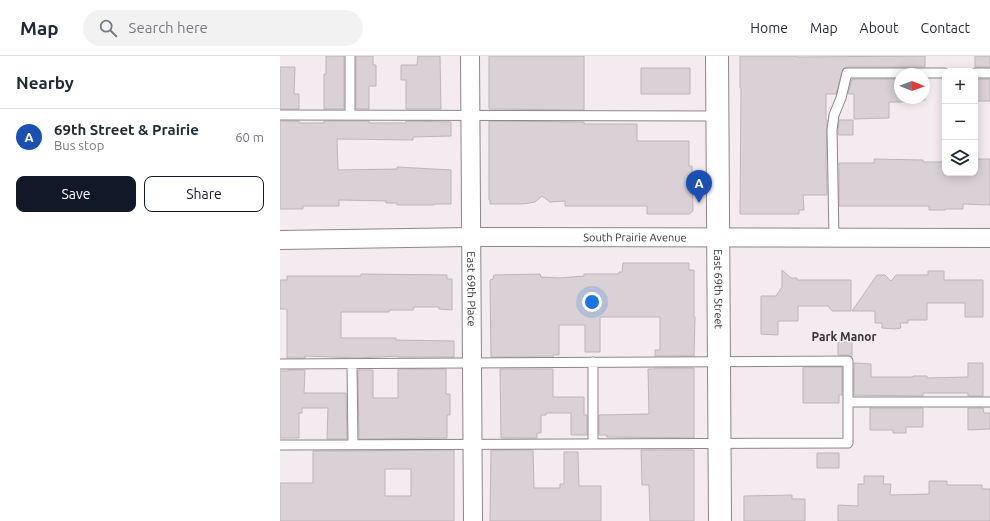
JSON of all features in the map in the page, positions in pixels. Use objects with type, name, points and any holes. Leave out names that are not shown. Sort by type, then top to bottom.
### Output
[{"type":"street","name":"East 69th Place","points":[[470,56],[473,521]]},
{"type":"street","name":"East 69th Street","points":[[716,56],[720,521]]},
{"type":"street","name":"South Prairie Avenue","points":[[280,240],[471,238],[990,238]]},
{"type":"lane","points":[[350,56],[350,115]]},
{"type":"lane","points":[[834,238],[832,130],[834,115],[841,98],[847,73],[942,73]]},
{"type":"lane","points":[[978,73],[990,73]]},
{"type":"lane","points":[[280,115],[717,116]]},
{"type":"lane","points":[[280,364],[848,361],[848,443],[280,444]]},
{"type":"lane","points":[[592,444],[593,362]]},
{"type":"lane","points":[[352,364],[353,444]]},
{"type":"lane","points":[[848,402],[990,402]]},
{"type":"building","points":[[326,56],[344,56],[344,109],[324,109],[324,74],[326,74]]},
{"type":"building","points":[[356,56],[373,56],[373,65],[376,65],[376,86],[369,86],[369,109],[356,109]]},
{"type":"building","points":[[418,56],[440,56],[441,109],[406,109],[406,80],[401,80],[401,65],[417,65]]},
{"type":"building","points":[[489,56],[584,56],[584,110],[489,109]]},
{"type":"building","points":[[740,56],[925,56],[925,67],[847,67],[843,69],[836,94],[826,94],[827,195],[803,195],[804,210],[799,210],[799,214],[740,214]]},
{"type":"building","points":[[975,56],[990,56],[990,67],[975,67]]},
{"type":"building","points":[[280,67],[295,67],[294,94],[299,94],[299,109],[280,109]]},
{"type":"building","points":[[641,68],[690,68],[690,94],[641,94]]},
{"type":"building","points":[[852,79],[894,79],[894,102],[889,102],[889,118],[854,119],[854,94],[848,94]]},
{"type":"building","points":[[978,79],[990,79],[990,101],[978,101]]},
{"type":"building","points":[[839,120],[853,120],[853,135],[838,135]]},
{"type":"building","points":[[280,121],[299,121],[299,123],[324,123],[324,121],[369,121],[369,123],[406,123],[406,121],[451,122],[451,136],[413,137],[413,140],[337,139],[338,170],[397,169],[397,167],[451,170],[451,204],[397,205],[397,203],[386,203],[386,201],[339,200],[339,206],[303,206],[303,209],[280,209]]},
{"type":"building","points":[[489,121],[637,124],[637,141],[689,141],[689,166],[692,166],[693,211],[689,214],[647,214],[647,206],[565,206],[565,201],[550,202],[542,196],[535,202],[523,204],[490,204]]},
{"type":"building","points":[[874,159],[942,162],[942,176],[978,176],[978,159],[990,159],[990,205],[963,204],[963,209],[945,210],[929,210],[929,206],[839,206],[839,163],[874,163]]},
{"type":"building","points":[[623,263],[689,263],[689,270],[694,270],[694,356],[655,356],[655,350],[660,350],[660,317],[600,317],[600,352],[585,352],[585,325],[559,325],[559,355],[553,355],[553,357],[491,357],[490,280],[493,279],[494,275],[540,274],[541,277],[559,278],[584,276],[584,274],[619,274],[619,272],[622,272]]},
{"type":"building","points":[[782,270],[791,278],[797,278],[797,280],[851,280],[851,311],[832,311],[828,306],[798,306],[798,321],[778,321],[778,335],[761,334],[761,296],[776,296],[782,287]]},
{"type":"building","points":[[928,271],[944,271],[944,280],[983,280],[983,317],[965,317],[965,303],[927,303],[927,320],[908,320],[908,323],[900,323],[901,328],[895,329],[882,328],[882,323],[875,323],[875,311],[852,311],[877,275],[885,275],[891,281],[896,275],[928,275]]},
{"type":"building","points":[[361,274],[447,275],[447,279],[452,279],[452,310],[439,309],[439,307],[414,307],[413,310],[389,310],[389,312],[341,312],[341,338],[396,338],[396,340],[454,341],[454,357],[398,356],[358,358],[305,356],[305,358],[287,358],[287,309],[280,309],[280,280],[287,280],[287,276],[361,276]]},
{"type":"building","points":[[838,342],[852,342],[852,357],[848,355],[838,355]]},
{"type":"building","points":[[854,363],[871,364],[871,377],[927,376],[927,378],[968,377],[968,363],[983,363],[983,396],[968,396],[968,393],[923,393],[923,396],[854,395]]},
{"type":"building","points":[[803,367],[842,367],[842,395],[839,395],[839,403],[803,403]]},
{"type":"building","points":[[694,368],[694,438],[607,437],[607,435],[599,435],[599,415],[649,414],[648,369]]},
{"type":"building","points":[[398,369],[446,369],[446,394],[450,394],[450,415],[447,415],[447,438],[359,439],[358,370],[373,370],[373,398],[398,398]]},
{"type":"building","points":[[500,369],[553,369],[553,397],[584,397],[584,415],[587,415],[587,435],[571,435],[571,413],[546,413],[546,415],[541,415],[541,433],[537,433],[537,438],[501,438]]},
{"type":"building","points":[[305,370],[304,393],[346,393],[347,439],[327,439],[328,408],[302,408],[302,413],[299,413],[299,438],[280,438],[280,371]]},
{"type":"building","points":[[870,408],[923,408],[923,427],[906,427],[906,433],[893,433],[893,430],[870,430]]},
{"type":"building","points":[[968,408],[983,408],[984,413],[990,413],[990,429],[968,430]]},
{"type":"building","points":[[454,450],[454,521],[280,521],[280,483],[313,483],[313,451]],"holes":[[[385,469],[411,469],[411,496],[385,496]]]},
{"type":"building","points":[[491,450],[533,450],[534,488],[560,488],[560,484],[564,484],[564,452],[578,452],[579,486],[601,486],[601,521],[490,521]]},
{"type":"building","points":[[641,450],[694,450],[694,521],[650,521],[649,485],[642,485]]},
{"type":"building","points":[[817,453],[839,453],[839,468],[817,468]]},
{"type":"building","points":[[864,476],[884,476],[883,484],[891,484],[890,495],[929,494],[929,481],[947,481],[947,485],[982,485],[982,489],[990,489],[990,521],[838,521],[838,505],[858,506],[858,484],[864,484]]},
{"type":"building","points":[[792,495],[792,499],[805,499],[805,521],[744,521],[744,496]]},
{"type":"place","name":"69th Street & Prairie","points":[[699,203]]},
{"type":"district","name":"Park Manor","points":[[844,337]]}]
